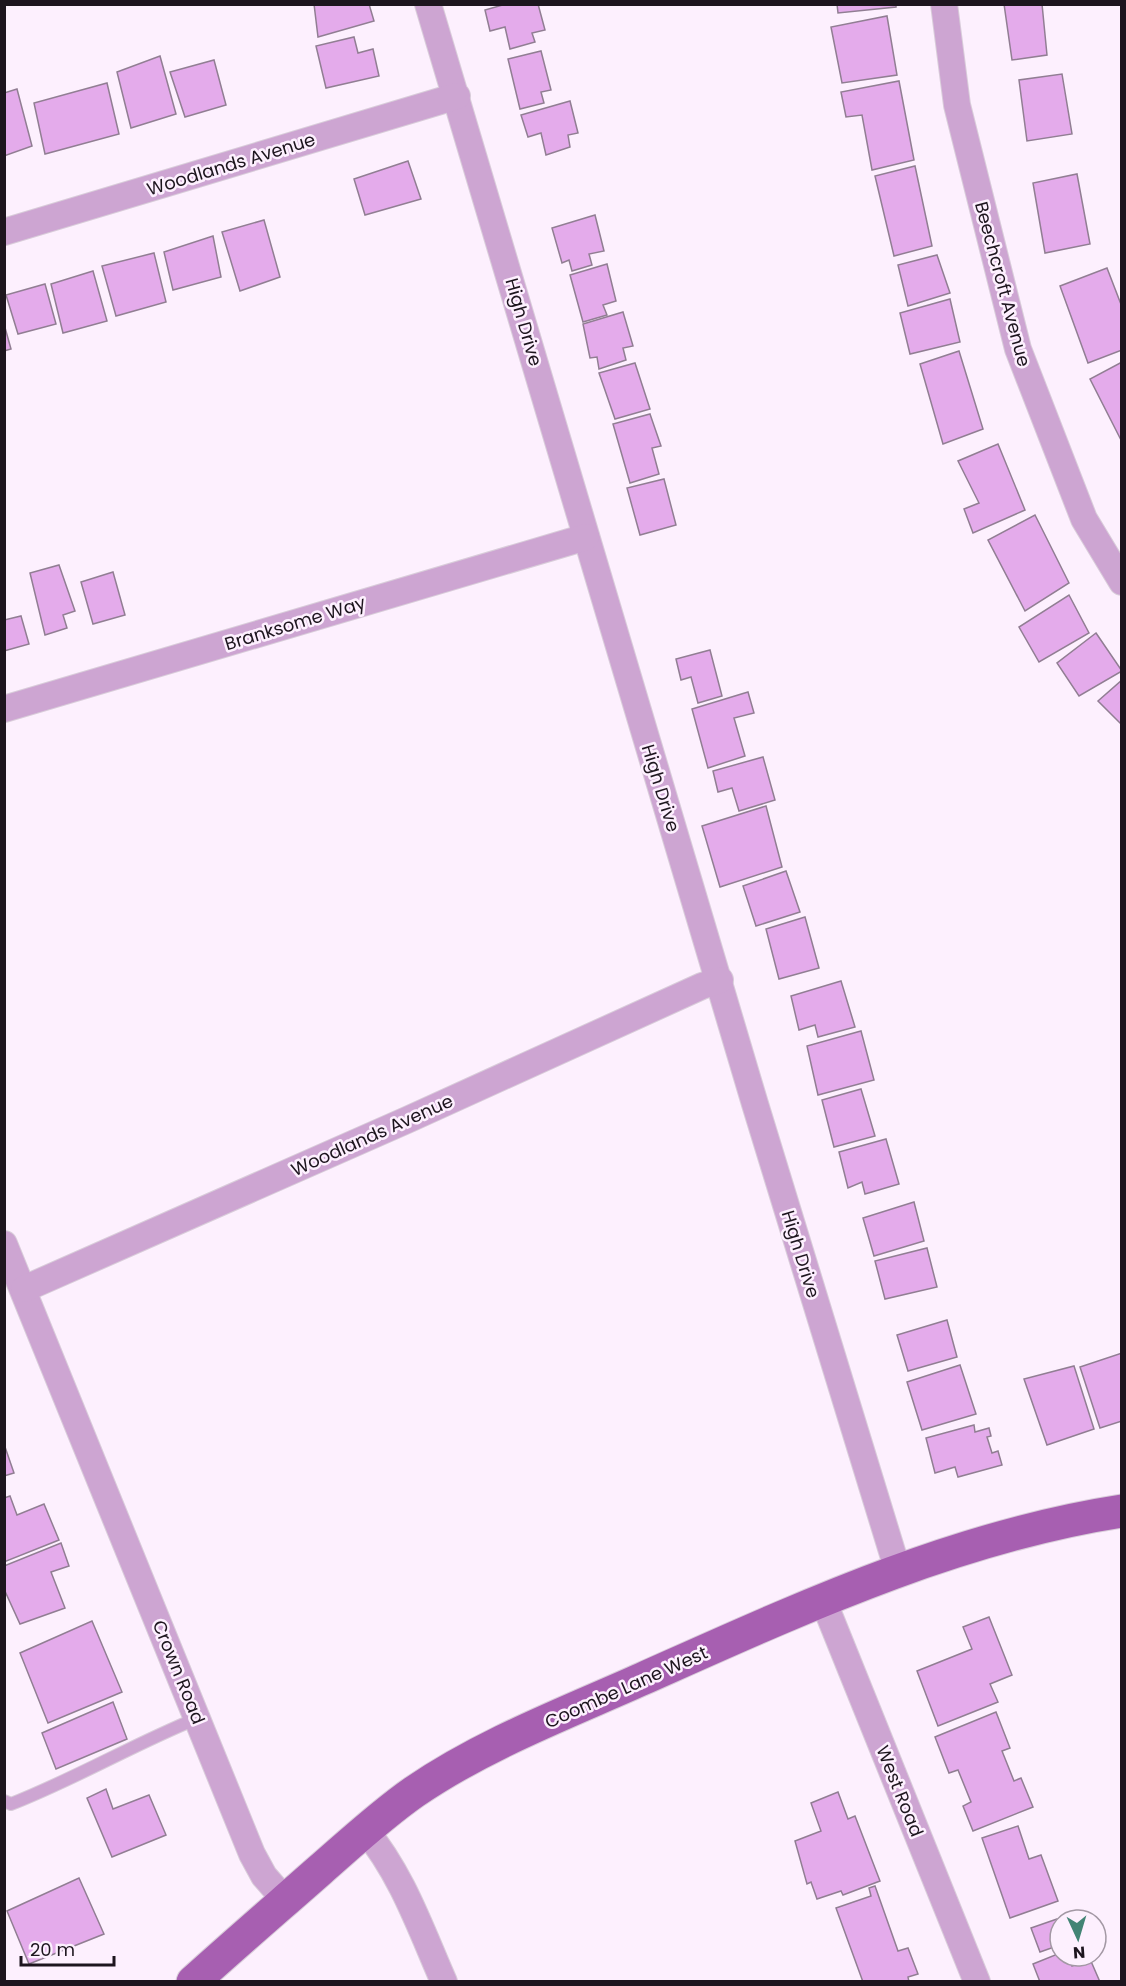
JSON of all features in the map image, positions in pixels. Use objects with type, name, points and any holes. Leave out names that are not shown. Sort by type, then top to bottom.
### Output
[{"type":"main road","name":"Coombe Lane West","points":[[193,1982],[365,1830],[414,1792],[465,1761],[823,1600],[898,1571],[1019,1531],[1122,1511]]},
{"type":"street","name":"High Drive","points":[[428,4],[898,1571]]},
{"type":"street","name":"Beechcroft Avenue","points":[[944,4],[957,105],[1018,349],[1084,519],[1122,582]]},
{"type":"street","name":"Woodlands Avenue","points":[[4,232],[457,96]]},
{"type":"street","name":"Branksome Way","points":[[4,709],[586,537]]},
{"type":"street","name":"Woodlands Avenue","points":[[24,1289],[407,1120],[702,986],[720,980]]},
{"type":"street","points":[[4,1244],[24,1289]]},
{"type":"street","name":"Crown Road","points":[[24,1289],[252,1854],[264,1876],[285,1900]]},
{"type":"street","name":"West Road","points":[[823,1600],[977,1982]]},
{"type":"street","points":[[365,1830],[379,1846],[402,1888],[444,1982]]},
{"type":"lane","points":[[4,1802],[11,1804],[43,1791],[143,1740],[198,1718]]},
{"type":"building","points":[[314,4],[369,4],[374,21],[318,37]]},
{"type":"building","points":[[506,4],[538,4],[545,30],[532,33],[535,42],[510,49],[505,27],[490,31],[485,10]]},
{"type":"building","points":[[837,4],[896,4],[896,7],[838,13]]},
{"type":"building","points":[[1004,4],[1042,4],[1047,55],[1012,60]]},
{"type":"building","points":[[887,16],[897,75],[842,83],[831,27]]},
{"type":"building","points":[[354,37],[358,53],[373,49],[379,76],[326,88],[316,46]]},
{"type":"building","points":[[541,51],[551,90],[541,92],[544,103],[520,109],[508,59]]},
{"type":"building","points":[[160,56],[176,114],[131,128],[117,72]]},
{"type":"building","points":[[214,60],[226,105],[185,117],[170,72]]},
{"type":"building","points":[[1062,74],[1072,134],[1027,141],[1019,80]]},
{"type":"building","points":[[899,81],[914,160],[872,170],[862,115],[846,117],[841,92]]},
{"type":"building","points":[[107,83],[119,134],[45,154],[34,103]]},
{"type":"building","points":[[17,89],[32,146],[4,156],[4,93]]},
{"type":"building","points":[[570,101],[578,133],[568,135],[570,147],[546,155],[541,133],[528,137],[521,115]]},
{"type":"building","points":[[408,161],[421,199],[365,215],[354,179]]},
{"type":"building","points":[[915,166],[932,246],[894,256],[875,176]]},
{"type":"building","points":[[1077,174],[1090,244],[1045,253],[1033,183]]},
{"type":"building","points":[[595,215],[604,251],[589,254],[592,265],[572,271],[569,260],[562,263],[552,228]]},
{"type":"building","points":[[264,220],[280,277],[240,291],[222,232]]},
{"type":"building","points":[[213,236],[221,277],[173,290],[164,252]]},
{"type":"building","points":[[154,253],[166,302],[116,316],[102,266]]},
{"type":"building","points":[[937,255],[950,293],[908,306],[898,265]]},
{"type":"building","points":[[607,264],[616,301],[603,305],[607,315],[583,322],[570,275]]},
{"type":"building","points":[[1107,268],[1122,307],[1122,350],[1088,363],[1060,286]]},
{"type":"building","points":[[93,271],[107,321],[63,333],[51,284]]},
{"type":"building","points":[[45,284],[56,324],[18,334],[6,295]]},
{"type":"building","points":[[950,299],[960,342],[910,354],[900,313]]},
{"type":"building","points":[[623,312],[633,346],[623,348],[626,360],[599,369],[597,357],[590,358],[583,324]]},
{"type":"building","points":[[4,324],[11,349],[4,351]]},
{"type":"building","points":[[959,351],[983,429],[943,444],[920,364]]},
{"type":"building","points":[[1122,362],[1122,442],[1090,379]]},
{"type":"building","points":[[635,363],[650,409],[615,419],[599,373]]},
{"type":"building","points":[[650,414],[661,446],[652,448],[659,474],[630,483],[613,424]]},
{"type":"building","points":[[998,444],[1025,510],[973,533],[964,509],[979,503],[958,461]]},
{"type":"building","points":[[664,479],[676,525],[640,535],[627,488]]},
{"type":"building","points":[[1035,515],[1069,583],[1025,611],[988,540]]},
{"type":"building","points":[[59,565],[75,611],[63,615],[67,628],[45,635],[30,573]]},
{"type":"building","points":[[113,572],[125,615],[93,624],[81,582]]},
{"type":"building","points":[[1069,595],[1089,633],[1039,662],[1019,627]]},
{"type":"building","points":[[21,616],[29,644],[4,651],[4,620]]},
{"type":"building","points":[[1096,633],[1122,671],[1079,696],[1057,663]]},
{"type":"building","points":[[710,650],[722,696],[698,703],[691,677],[681,680],[676,659]]},
{"type":"building","points":[[1122,680],[1122,725],[1098,701]]},
{"type":"building","points":[[748,692],[754,713],[734,718],[745,756],[708,768],[692,709]]},
{"type":"building","points":[[763,757],[775,800],[739,811],[732,788],[718,792],[713,771]]},
{"type":"building","points":[[766,806],[782,867],[720,887],[702,826]]},
{"type":"building","points":[[786,871],[800,912],[756,926],[743,886]]},
{"type":"building","points":[[805,917],[819,968],[779,979],[766,929]]},
{"type":"building","points":[[841,981],[855,1027],[818,1037],[815,1025],[799,1030],[791,996]]},
{"type":"building","points":[[861,1031],[874,1080],[818,1095],[807,1046]]},
{"type":"building","points":[[861,1089],[875,1136],[834,1147],[822,1100]]},
{"type":"building","points":[[886,1139],[899,1184],[865,1194],[862,1182],[848,1188],[839,1152]]},
{"type":"building","points":[[914,1202],[924,1241],[874,1256],[863,1218]]},
{"type":"building","points":[[927,1248],[937,1287],[885,1299],[875,1261]]},
{"type":"building","points":[[947,1320],[957,1357],[908,1371],[897,1335]]},
{"type":"building","points":[[1122,1353],[1122,1421],[1100,1428],[1080,1367]]},
{"type":"building","points":[[960,1365],[976,1414],[922,1430],[907,1382]]},
{"type":"building","points":[[1074,1366],[1094,1429],[1047,1445],[1024,1379]]},
{"type":"building","points":[[974,1425],[975,1432],[989,1428],[991,1436],[987,1437],[992,1453],[998,1451],[1002,1465],[958,1477],[955,1467],[935,1473],[926,1438]]},
{"type":"building","points":[[4,1444],[14,1473],[4,1476]]},
{"type":"building","points":[[10,1496],[17,1515],[44,1504],[59,1540],[4,1562],[4,1498]]},
{"type":"building","points":[[61,1543],[69,1566],[51,1572],[65,1608],[20,1624],[4,1589],[4,1566]]},
{"type":"building","points":[[989,1617],[1012,1675],[990,1684],[998,1702],[938,1726],[917,1671],[972,1649],[963,1627]]},
{"type":"building","points":[[92,1621],[122,1692],[48,1723],[20,1653]]},
{"type":"building","points":[[113,1702],[127,1739],[56,1769],[42,1733]]},
{"type":"building","points":[[996,1712],[1010,1748],[1002,1751],[1014,1781],[1021,1778],[1033,1807],[973,1831],[963,1806],[971,1802],[958,1770],[949,1773],[935,1737]]},
{"type":"building","points":[[106,1789],[113,1809],[149,1795],[166,1835],[112,1857],[87,1798]]},
{"type":"building","points":[[838,1792],[848,1819],[855,1816],[880,1881],[843,1895],[841,1891],[817,1899],[811,1882],[807,1884],[795,1841],[821,1831],[811,1803]]},
{"type":"building","points":[[1018,1826],[1029,1859],[1041,1855],[1058,1901],[1010,1918],[982,1838]]},
{"type":"building","points":[[79,1878],[104,1934],[29,1964],[7,1911]]},
{"type":"building","points":[[875,1886],[898,1951],[908,1948],[918,1974],[908,1977],[909,1982],[863,1982],[836,1908],[871,1896],[869,1888]]},
{"type":"building","points":[[1048,1922],[1048,1949],[1040,1952],[1031,1928]]},
{"type":"building","points":[[1048,1958],[1048,1968],[1094,1968],[1100,1982],[1040,1982],[1033,1964]]}]
